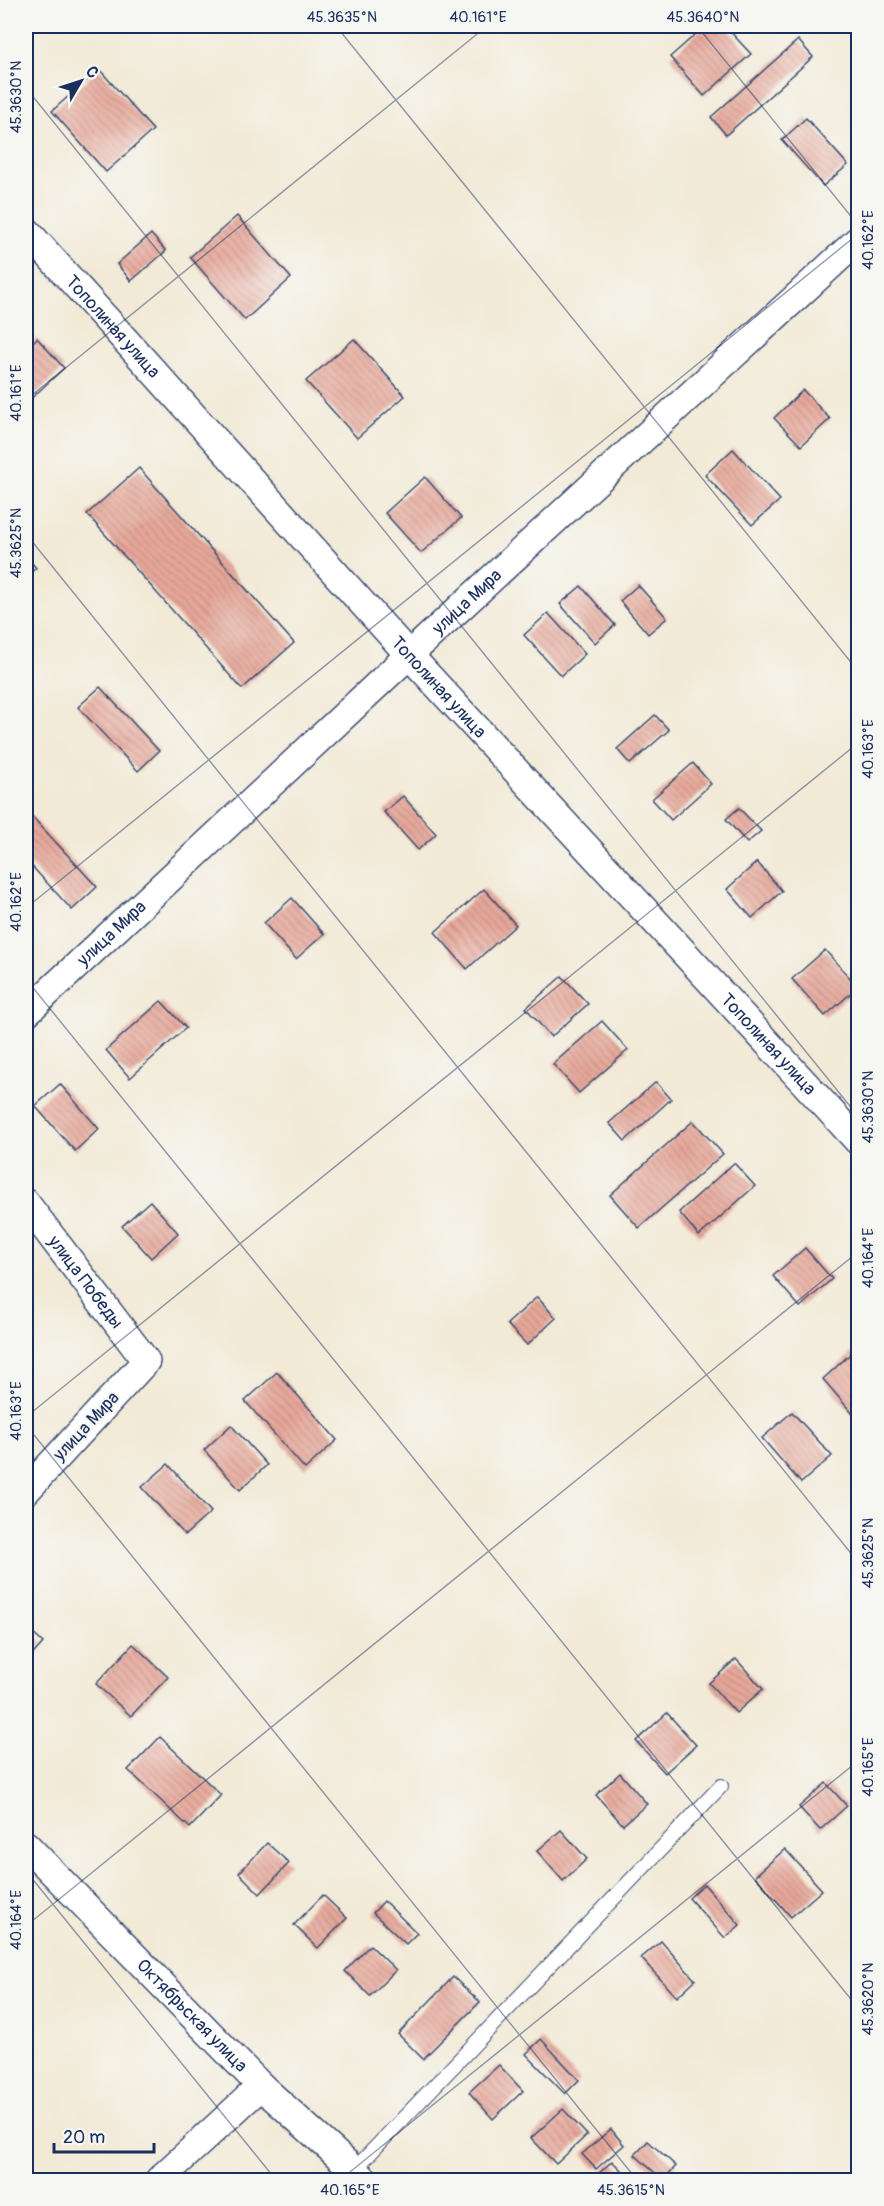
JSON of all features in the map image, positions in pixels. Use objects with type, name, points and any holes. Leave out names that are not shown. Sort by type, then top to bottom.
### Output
[{"type":"street","name":"Тополиная улица","points":[[26,230],[409,655],[858,1141]]},
{"type":"street","name":"улица Мира","points":[[26,1013],[858,240]]},
{"type":"street","name":"улица Победы","points":[[26,1203],[146,1361]]},
{"type":"street","name":"улица Мира","points":[[26,1491],[146,1361]]},
{"type":"street","name":"Октябрьская улица","points":[[26,1845],[261,2086],[360,2175]]},
{"type":"street","points":[[159,2181],[261,2086]]},
{"type":"lane","points":[[360,2175],[721,1786]]},
{"type":"building","points":[[705,26],[725,26],[751,54],[704,96],[670,57]]},
{"type":"building","points":[[798,40],[813,57],[726,135],[711,117]]},
{"type":"building","points":[[99,69],[153,130],[106,172],[52,111]]},
{"type":"building","points":[[806,118],[848,165],[823,186],[782,140]]},
{"type":"building","points":[[237,216],[291,278],[245,320],[190,257]]},
{"type":"building","points":[[151,234],[166,251],[131,281],[117,264]]},
{"type":"building","points":[[37,338],[64,368],[26,403],[26,349]]},
{"type":"building","points":[[354,339],[405,396],[357,438],[306,381]]},
{"type":"building","points":[[803,390],[830,419],[801,446],[774,418]]},
{"type":"building","points":[[733,449],[780,500],[752,525],[705,475]]},
{"type":"building","points":[[139,468],[294,643],[242,689],[87,514]]},
{"type":"building","points":[[425,477],[461,518],[421,553],[385,513]]},
{"type":"building","points":[[26,556],[36,568],[26,577]]},
{"type":"building","points":[[638,585],[667,618],[648,634],[620,601]]},
{"type":"building","points":[[581,586],[615,625],[595,643],[560,604]]},
{"type":"building","points":[[548,613],[585,654],[561,676],[524,635]]},
{"type":"building","points":[[100,687],[159,751],[138,771],[78,707]]},
{"type":"building","points":[[655,715],[669,730],[630,764],[617,749]]},
{"type":"building","points":[[693,763],[711,784],[671,820],[652,799]]},
{"type":"building","points":[[403,796],[436,834],[418,850],[384,812]]},
{"type":"building","points":[[739,808],[761,831],[747,843],[726,819]]},
{"type":"building","points":[[26,810],[97,887],[72,910],[26,860]]},
{"type":"building","points":[[757,862],[782,891],[752,918],[727,889]]},
{"type":"building","points":[[484,889],[516,925],[467,969],[435,932]]},
{"type":"building","points":[[292,898],[324,934],[296,959],[264,923]]},
{"type":"building","points":[[825,950],[858,987],[825,1016],[792,979]]},
{"type":"building","points":[[562,976],[588,1004],[551,1037],[526,1008]]},
{"type":"building","points":[[161,1001],[186,1028],[130,1078],[106,1050]]},
{"type":"building","points":[[602,1021],[628,1050],[579,1093],[553,1064]]},
{"type":"building","points":[[656,1082],[671,1099],[625,1141],[609,1123]]},
{"type":"building","points":[[60,1084],[99,1129],[75,1151],[35,1106]]},
{"type":"building","points":[[693,1121],[723,1154],[639,1228],[610,1195]]},
{"type":"building","points":[[734,1163],[755,1186],[699,1236],[679,1212]]},
{"type":"building","points":[[150,1201],[178,1233],[151,1258],[122,1226]]},
{"type":"building","points":[[805,1248],[832,1279],[800,1307],[773,1276]]},
{"type":"building","points":[[537,1297],[556,1318],[527,1345],[507,1324]]},
{"type":"building","points":[[858,1347],[858,1420],[823,1379]]},
{"type":"building","points":[[277,1372],[337,1440],[305,1469],[245,1401]]},
{"type":"building","points":[[792,1412],[832,1456],[801,1483],[762,1438]]},
{"type":"building","points":[[231,1425],[267,1465],[240,1490],[204,1450]]},
{"type":"building","points":[[168,1464],[211,1512],[185,1535],[142,1487]]},
{"type":"building","points":[[26,1627],[43,1643],[26,1662]]},
{"type":"building","points":[[133,1644],[168,1677],[131,1716],[96,1684]]},
{"type":"building","points":[[736,1659],[763,1689],[736,1713],[709,1683]]},
{"type":"building","points":[[667,1713],[696,1745],[665,1773],[636,1741]]},
{"type":"building","points":[[160,1737],[221,1795],[190,1828],[128,1770]]},
{"type":"building","points":[[620,1773],[647,1804],[623,1825],[596,1795]]},
{"type":"building","points":[[826,1783],[847,1806],[820,1830],[799,1807]]},
{"type":"building","points":[[561,1830],[587,1859],[563,1881],[537,1851]]},
{"type":"building","points":[[267,1843],[289,1863],[260,1894],[239,1873]]},
{"type":"building","points":[[785,1849],[822,1890],[791,1917],[755,1876]]},
{"type":"building","points":[[704,1884],[740,1925],[725,1938],[689,1898]]},
{"type":"building","points":[[323,1895],[347,1918],[318,1948],[294,1925]]},
{"type":"building","points":[[384,1901],[417,1933],[406,1944],[373,1913]]},
{"type":"building","points":[[661,1941],[695,1980],[677,1997],[641,1958]]},
{"type":"building","points":[[370,1945],[396,1970],[370,1996],[345,1971]]},
{"type":"building","points":[[453,1977],[480,2002],[423,2059],[398,2034]]},
{"type":"building","points":[[541,2039],[579,2080],[565,2094],[526,2054]]},
{"type":"building","points":[[499,2065],[523,2091],[493,2119],[469,2092]]},
{"type":"building","points":[[563,2109],[587,2135],[556,2164],[531,2138]]},
{"type":"building","points":[[611,2129],[624,2145],[596,2169],[582,2154]]},
{"type":"building","points":[[648,2141],[676,2166],[663,2180],[635,2155]]},
{"type":"building","points":[[612,2161],[631,2180],[592,2180]]}]
